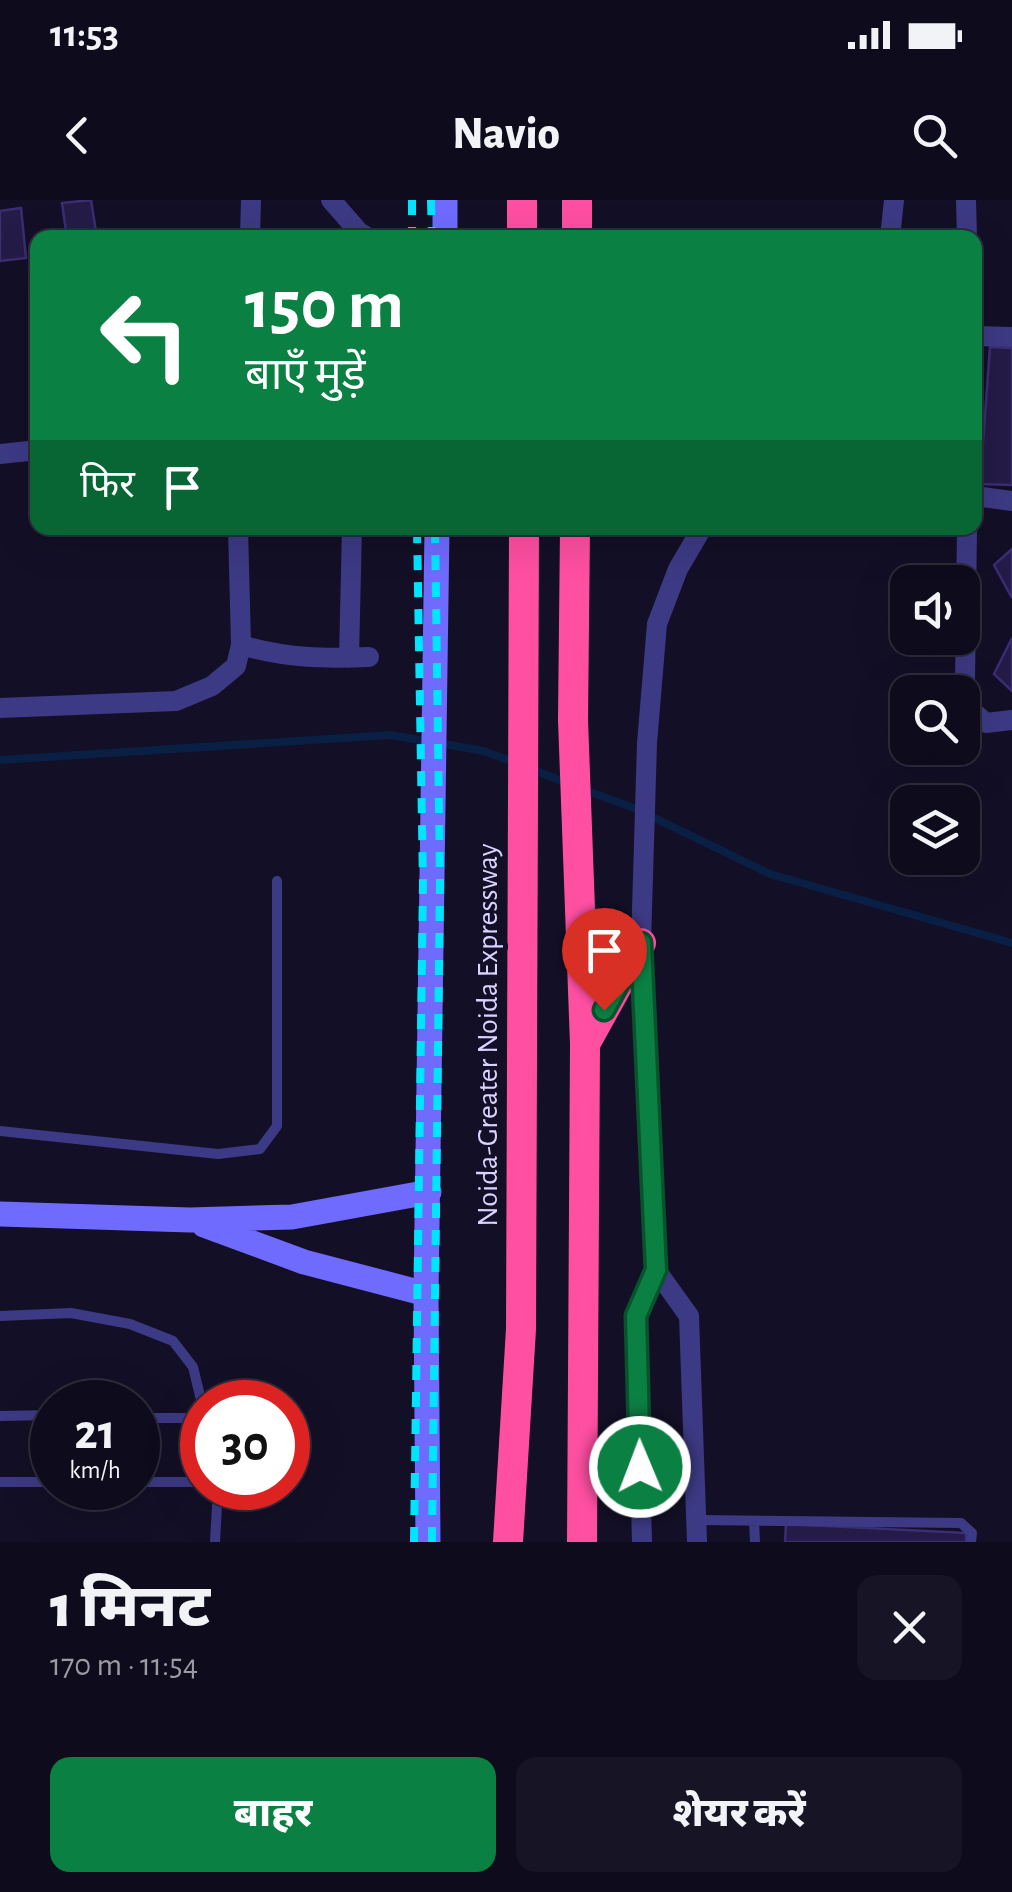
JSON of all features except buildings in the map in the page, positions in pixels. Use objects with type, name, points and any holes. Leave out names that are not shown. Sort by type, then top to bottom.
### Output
[{"type":"highway","points":[[522,200],[522,230]]},
{"type":"highway","points":[[577,230],[578,200]]},
{"type":"highway","name":"Noida-Greater Noida Expressway","points":[[508,1542],[521,1329],[524,535]]},
{"type":"highway","points":[[575,535],[576,840],[585,1044],[582,1542]]},
{"type":"highway","points":[[585,1044],[641,943]]},
{"type":"street","points":[[250,230],[251,200]]},
{"type":"street","points":[[331,200],[357,230]]},
{"type":"street","points":[[445,230],[446,200]]},
{"type":"street","points":[[891,230],[894,200]]},
{"type":"street","points":[[966,200],[967,230]]},
{"type":"street","points":[[982,336],[1012,337]]},
{"type":"street","points":[[0,454],[30,451]]},
{"type":"street","points":[[982,497],[1012,500]]},
{"type":"street","points":[[0,708],[176,700],[212,686],[236,666],[241,645],[238,535]]},
{"type":"street","points":[[241,645],[275,655],[318,660],[359,657],[352,535]]},
{"type":"street","points":[[428,1542],[426,1294],[437,535]]},
{"type":"street","points":[[642,1542],[636,1316],[656,1270],[641,943],[647,743],[657,624],[678,569],[698,535]]},
{"type":"street","points":[[967,535],[966,681],[972,711],[986,723],[1012,720]]},
{"type":"street","points":[[0,1214],[190,1220],[292,1217],[429,1192]]},
{"type":"street","points":[[190,1220],[304,1262],[426,1294]]},
{"type":"street","points":[[656,1270],[689,1316],[696,1531]]},
{"type":"lane","points":[[0,1131],[203,1153],[247,1153],[260,1149],[277,1126],[277,881]]},
{"type":"lane","points":[[0,1316],[71,1313],[130,1324],[173,1341],[193,1367],[196,1380]]},
{"type":"lane","points":[[0,1416],[30,1415]]},
{"type":"lane","points":[[0,1482],[30,1482]]},
{"type":"lane","points":[[215,1542],[217,1510]]},
{"type":"lane","points":[[696,1531],[754,1521],[961,1523],[972,1533],[971,1542]]},
{"type":"lane","points":[[754,1521],[755,1542]]},
{"type":"waterway","points":[[0,760],[391,735],[484,751],[516,763]]},
{"type":"waterway","points":[[529,768],[567,783]]},
{"type":"waterway","points":[[585,790],[634,808],[770,874],[1012,943]]},
{"type":"railway","points":[[412,200],[412,230]]},
{"type":"railway","points":[[431,200],[432,230]]},
{"type":"railway","points":[[414,1542],[423,883],[417,535]]},
{"type":"railway","points":[[432,1542],[440,882],[435,535]]},
{"type":"route","points":[[604,1010],[641,943],[656,1270],[636,1316],[640,1467]]}]
